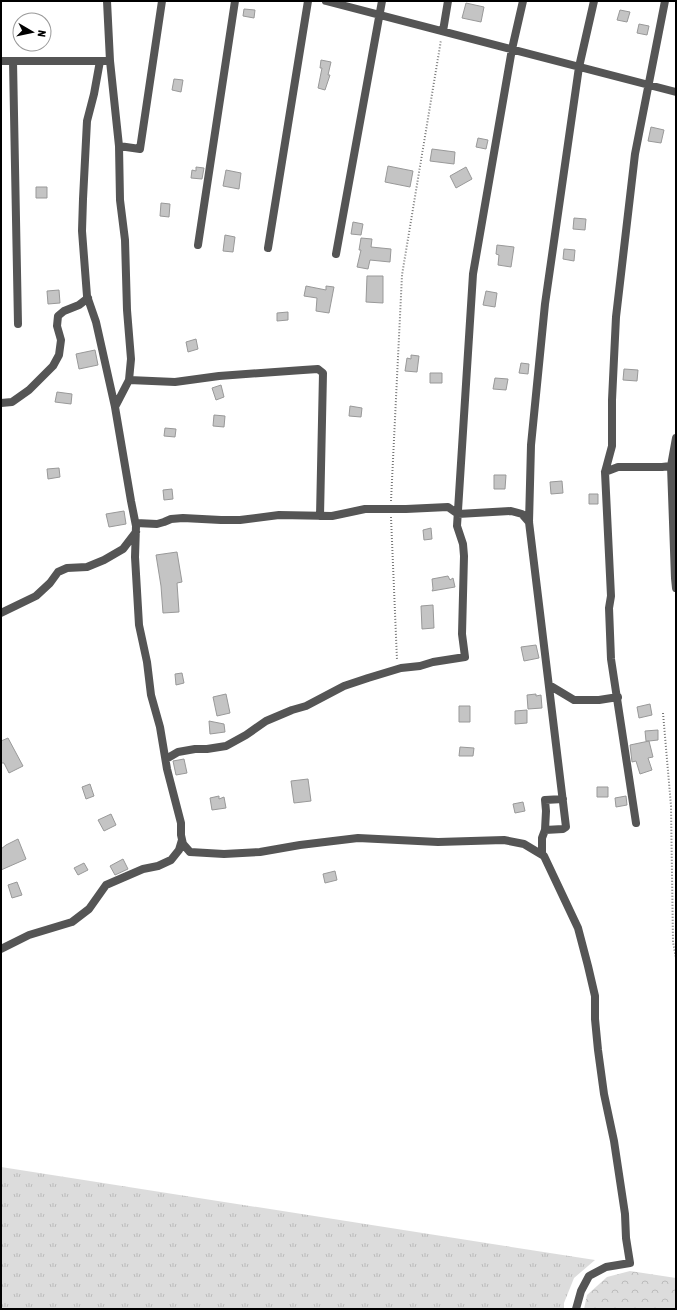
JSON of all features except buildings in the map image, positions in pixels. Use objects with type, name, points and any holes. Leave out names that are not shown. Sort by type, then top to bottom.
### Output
[{"type":"street","points":[[107,1],[110,61],[119,146],[120,200],[125,240],[127,310],[131,359],[130,380],[115,407]]},
{"type":"street","points":[[119,146],[140,149],[162,1]]},
{"type":"street","points":[[198,245],[235,1]]},
{"type":"street","points":[[268,248],[308,1]]},
{"type":"street","points":[[326,1],[676,92]]},
{"type":"street","points":[[336,254],[382,1]]},
{"type":"street","points":[[443,31],[448,1]]},
{"type":"street","points":[[166,759],[178,752],[226,746],[246,735],[266,721],[306,706],[344,686],[397,669],[465,657],[462,634],[464,556],[463,544],[457,526],[473,274],[512,49],[523,1]]},
{"type":"street","points":[[545,830],[563,829],[566,827],[529,522],[532,444],[545,304],[579,67],[594,1]]},
{"type":"street","points":[[636,823],[612,659],[609,608],[611,596],[604,472],[612,446],[612,400],[616,317],[635,154],[665,1]]},
{"type":"street","points":[[1,61],[110,61]]},
{"type":"street","points":[[13,61],[18,324]]},
{"type":"street","points":[[100,61],[87,121],[83,199],[82,231],[88,298],[96,322],[115,407],[136,523],[139,625],[152,695],[181,823],[183,844],[190,852],[224,854],[260,852],[300,845],[358,838],[438,842],[504,840],[524,844],[544,856],[578,928],[595,996],[594,1019],[598,1050],[604,1094],[614,1141],[625,1214],[626,1238],[630,1263],[606,1267],[589,1276],[581,1291],[576,1309]]},
{"type":"street","points":[[1,403],[12,402],[29,390],[53,366],[59,355],[61,340],[57,326],[58,316],[64,311],[79,305],[88,298]]},
{"type":"street","points":[[130,380],[175,382],[219,376],[318,369],[323,373],[320,516]]},
{"type":"street","points":[[676,438],[672,466],[676,588]]},
{"type":"street","points":[[604,472],[618,467],[672,466]]},
{"type":"street","points":[[136,523],[157,524],[171,519],[183,518],[221,520],[279,515],[332,516],[365,509],[448,507],[459,499]]},
{"type":"street","points":[[448,507],[458,514],[511,511],[522,514],[529,522]]},
{"type":"street","points":[[1,613],[36,596],[50,583],[58,572],[67,568],[87,567],[104,560],[123,549],[136,532]]},
{"type":"street","points":[[549,685],[574,700],[599,700],[618,697]]},
{"type":"street","points":[[542,854],[542,838],[545,830],[545,800],[563,799]]},
{"type":"street","points":[[1,949],[29,935],[72,922],[88,908],[106,885],[143,869],[158,866],[171,860],[179,850],[182,840]]},
{"type":"path","points":[[397,669],[390,508],[402,276],[443,31]]},
{"type":"path","points":[[663,713],[671,806],[673,942],[676,958]]},
{"type":"green space","points":[[1,1167],[595,1260],[574,1278],[564,1303],[564,1309],[1,1309]]},
{"type":"green space","points":[[630,1271],[676,1278],[676,1309],[584,1309],[587,1295],[607,1277]]}]
